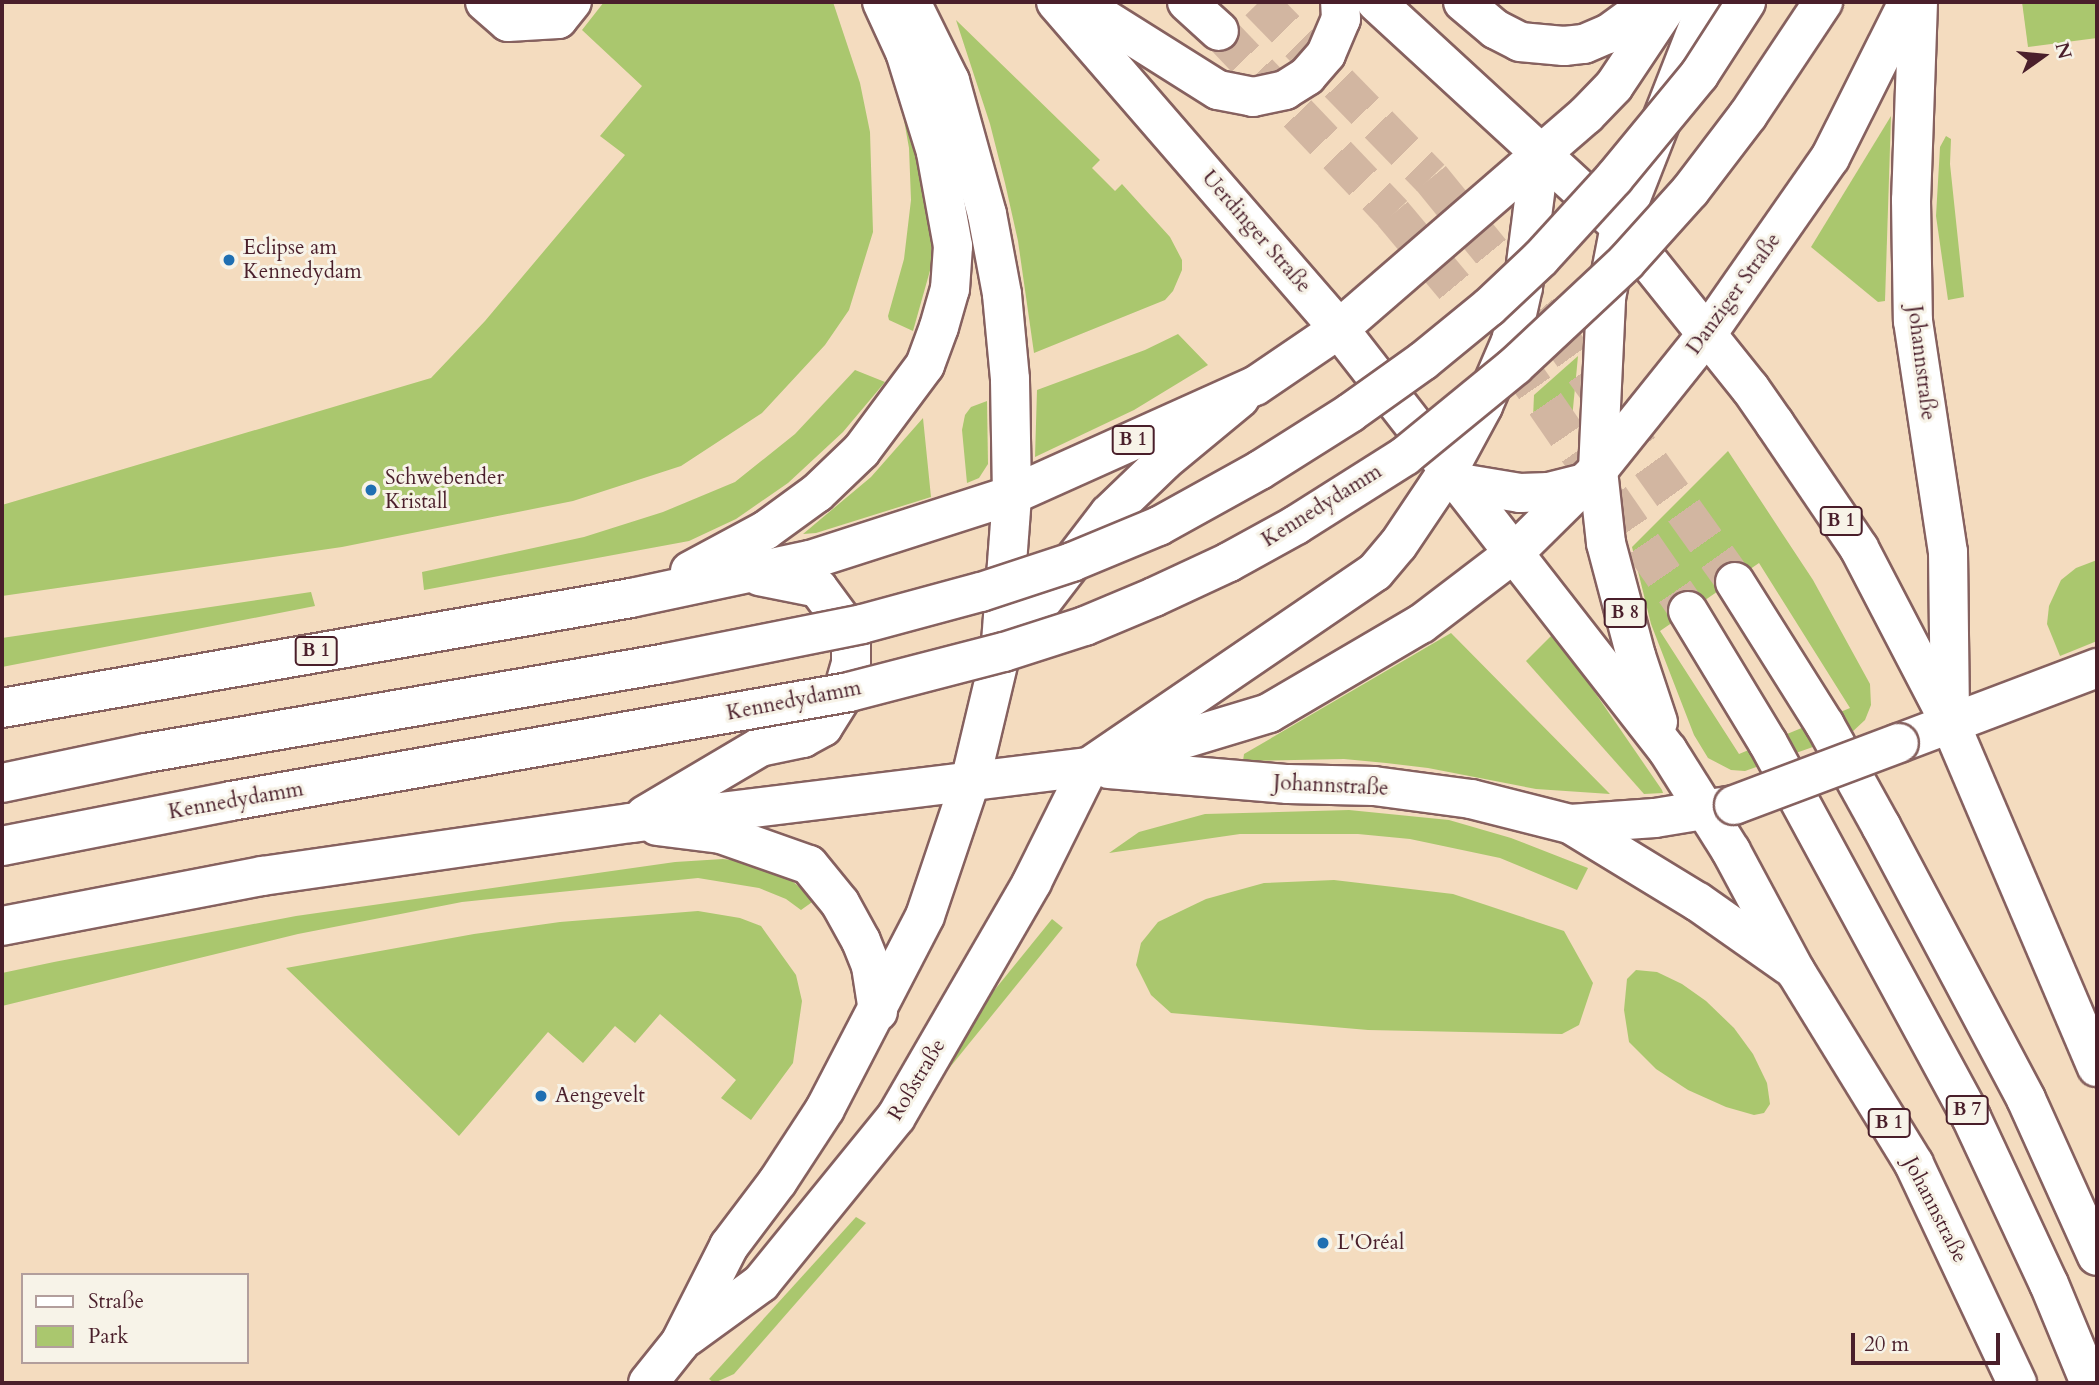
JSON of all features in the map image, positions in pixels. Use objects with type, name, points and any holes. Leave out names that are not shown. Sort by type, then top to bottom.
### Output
[{"type":"main road","points":[[485,2],[508,22],[558,19],[572,2]]},
{"type":"main road","points":[[631,598],[706,564],[766,530],[817,494],[861,451],[925,365],[950,289],[953,246],[936,152],[905,52],[883,2]]},
{"type":"main road","points":[[911,2],[950,81],[987,215],[1002,294],[1010,379],[1012,495]]},
{"type":"main road","name":"Uerdinger Straße","points":[[1056,2],[1339,329],[1455,476]]},
{"type":"main road","points":[[1078,2],[1218,90],[1253,97],[1284,90],[1307,76],[1326,54],[1341,19],[1340,2]]},
{"type":"main road","points":[[1187,2],[1219,31]]},
{"type":"main road","points":[[1376,2],[1539,155]]},
{"type":"main road","points":[[1463,2],[1495,29],[1520,42],[1564,46],[1584,44],[1608,34],[1637,13],[1645,2]]},
{"type":"main road","points":[[1089,767],[1375,572],[1455,476],[1511,341],[1523,287],[1539,155],[1614,86],[1670,2]]},
{"type":"main road","name":"B 8","points":[[1590,477],[1606,298],[1620,226],[1708,2]]},
{"type":"main road","points":[[2,782],[146,753],[667,663],[862,624],[981,592],[1072,562],[1159,526],[1217,495],[1350,413],[1423,361],[1489,306],[1541,258],[1622,169],[1699,75],[1746,2]]},
{"type":"main road","name":"Kennedydamm","points":[[2,846],[231,801],[849,692],[1003,652],[1085,626],[1229,562],[1296,525],[1405,456],[1515,366],[1626,262],[1690,191],[1748,115],[1823,2]]},
{"type":"main road","name":"Danziger Straße","points":[[1513,554],[1590,477],[1707,334],[1830,158],[1908,2]]},
{"type":"main road","name":"Johannstraße","points":[[1918,2],[1911,200],[1913,321],[1948,551],[1950,723]]},
{"type":"main road","name":"B 1","points":[[2,708],[631,598],[810,560],[891,537],[1012,495],[1255,386],[1339,329],[1539,155]]},
{"type":"main road","name":"Johannstraße","points":[[1539,155],[1620,226],[1750,388],[1859,548],[1950,723],[2097,1067]]},
{"type":"main road","points":[[1000,656],[1110,514],[1164,461],[1255,386]]},
{"type":"main road","points":[[1455,476],[1520,493],[1549,492],[1590,477]]},
{"type":"main road","name":"Johannstraße","points":[[1455,476],[1668,751],[1720,808],[1731,851],[1796,972],[1914,1164],[2017,1383]]},
{"type":"main road","name":"Johannstraße","points":[[1590,477],[1636,656],[1668,751]]},
{"type":"main road","name":"Roßstraße","points":[[648,1383],[680,1343],[729,1246],[778,1181],[825,1109],[925,916],[970,782],[1000,656],[1012,495]]},
{"type":"main road","points":[[1089,767],[1269,713],[1421,624],[1513,554]]},
{"type":"main road","points":[[631,823],[760,747],[803,738],[823,727],[841,698],[852,663],[851,643],[843,622],[818,589],[746,573]]},
{"type":"main road","name":"B 7","points":[[1735,582],[1825,725],[1881,826],[2026,1099],[2097,1256]]},
{"type":"main road","name":"B 7","points":[[1688,611],[1768,743],[1971,1117],[2049,1284],[2090,1383]]},
{"type":"main road","name":"Johannstraße","points":[[1570,824],[1720,808],[2097,668]]},
{"type":"main road","name":"B 1","points":[[2,926],[262,876],[631,823],[1089,767]]},
{"type":"main road","name":"Roßstraße","points":[[680,1343],[761,1283],[896,1117],[1032,883],[1089,767]]},
{"type":"main road","name":"Johannstraße","points":[[1089,767],[1288,784],[1374,786],[1471,799],[1570,824],[1698,902],[1796,972]]},
{"type":"main road","points":[[631,823],[721,834],[809,865],[840,903],[861,941],[872,966],[878,1011]]},
{"type":"green space","points":[[604,2],[833,2],[860,83],[870,132],[873,232],[849,310],[825,345],[762,413],[681,466],[573,501],[342,547],[2,596],[2,505],[431,378],[485,321],[625,155],[600,136],[642,86],[582,30]]},
{"type":"green space","points":[[2022,2],[2097,2],[2097,38],[2028,47]]},
{"type":"green space","points":[[956,20],[1100,160],[1092,168],[1115,191],[1122,184],[1170,237],[1182,260],[1182,270],[1173,291],[1165,300],[1034,353],[1018,241],[1005,183],[990,124]]},
{"type":"green space","points":[[911,106],[933,215],[931,267],[913,331],[889,320],[888,316],[904,259],[911,200],[909,148],[902,109]]},
{"type":"green space","points":[[1891,116],[1885,301],[1878,302],[1811,247]]},
{"type":"green space","points":[[1946,136],[1951,139],[1950,164],[1964,297],[1948,300],[1936,216],[1940,147]]},
{"type":"green space","points":[[1178,334],[1208,365],[1134,410],[1035,457],[1037,390],[1145,350]]},
{"type":"green space","points":[[1578,356],[1572,419],[1544,427],[1533,418],[1534,395]]},
{"type":"green space","points":[[855,370],[885,382],[843,432],[788,483],[736,519],[689,541],[424,590],[422,572],[584,537],[663,512],[735,482],[795,434]]},
{"type":"green space","points":[[987,401],[988,464],[979,478],[967,483],[962,430],[965,415],[971,407]]},
{"type":"green space","points":[[923,418],[931,497],[816,533],[803,534],[871,477]]},
{"type":"green space","points":[[1728,451],[1813,580],[1870,684],[1871,705],[1865,720],[1850,734],[1745,771],[1731,770],[1708,758],[1694,735],[1651,624],[1632,547]],"holes":[[[1759,563],[1850,708],[1739,754],[1660,631]]]},
{"type":"green space","points":[[2097,560],[2097,641],[2060,656],[2047,624],[2049,606],[2061,580],[2076,568]]},
{"type":"green space","points":[[311,592],[315,606],[2,667],[2,638]]},
{"type":"green space","points":[[1451,633],[1610,794],[1536,789],[1428,768],[1344,759],[1243,761],[1244,754]]},
{"type":"green space","points":[[1554,633],[1663,793],[1644,794],[1526,661]]},
{"type":"green space","points":[[1349,810],[1449,820],[1511,838],[1588,868],[1577,890],[1500,858],[1410,839],[1358,834],[1240,834],[1109,853],[1139,832],[1205,814]]},
{"type":"green space","points":[[723,859],[755,863],[786,876],[815,900],[801,910],[786,899],[759,888],[698,878],[462,902],[298,934],[2,1006],[2,973],[54,962],[296,916],[675,862]]},
{"type":"green space","points":[[1334,880],[1453,894],[1564,931],[1593,983],[1579,1025],[1562,1034],[1368,1030],[1171,1013],[1151,995],[1136,965],[1141,943],[1158,922],[1206,899],[1264,883]]},
{"type":"green space","points":[[698,911],[740,918],[761,926],[796,975],[802,1001],[793,1063],[751,1120],[721,1098],[736,1080],[660,1014],[635,1043],[615,1026],[583,1063],[548,1032],[459,1136],[286,968],[474,934],[560,922]]},
{"type":"green space","points":[[1052,919],[1063,928],[924,1100],[913,1091]]},
{"type":"green space","points":[[1636,970],[1657,972],[1682,984],[1706,1001],[1734,1028],[1753,1054],[1767,1083],[1770,1104],[1764,1113],[1754,1115],[1726,1107],[1688,1090],[1656,1069],[1629,1042],[1624,1010],[1627,979]]},
{"type":"green space","points":[[856,1217],[866,1223],[734,1374],[714,1383],[709,1379]]},
{"type":"tunnel","points":[[1259,2],[1431,178],[1551,325],[1735,582]]},
{"type":"tunnel","points":[[1219,31],[1393,214],[1513,357],[1688,611]]},
{"type":"place","name":"Eclipse am Kennedydam","points":[[229,260]]},
{"type":"place","name":"Schwebender Kristall","points":[[371,490]]},
{"type":"place","name":"Aengevelt","points":[[541,1096]]},
{"type":"place","name":"L'Oréal","points":[[1323,1243]]}]
